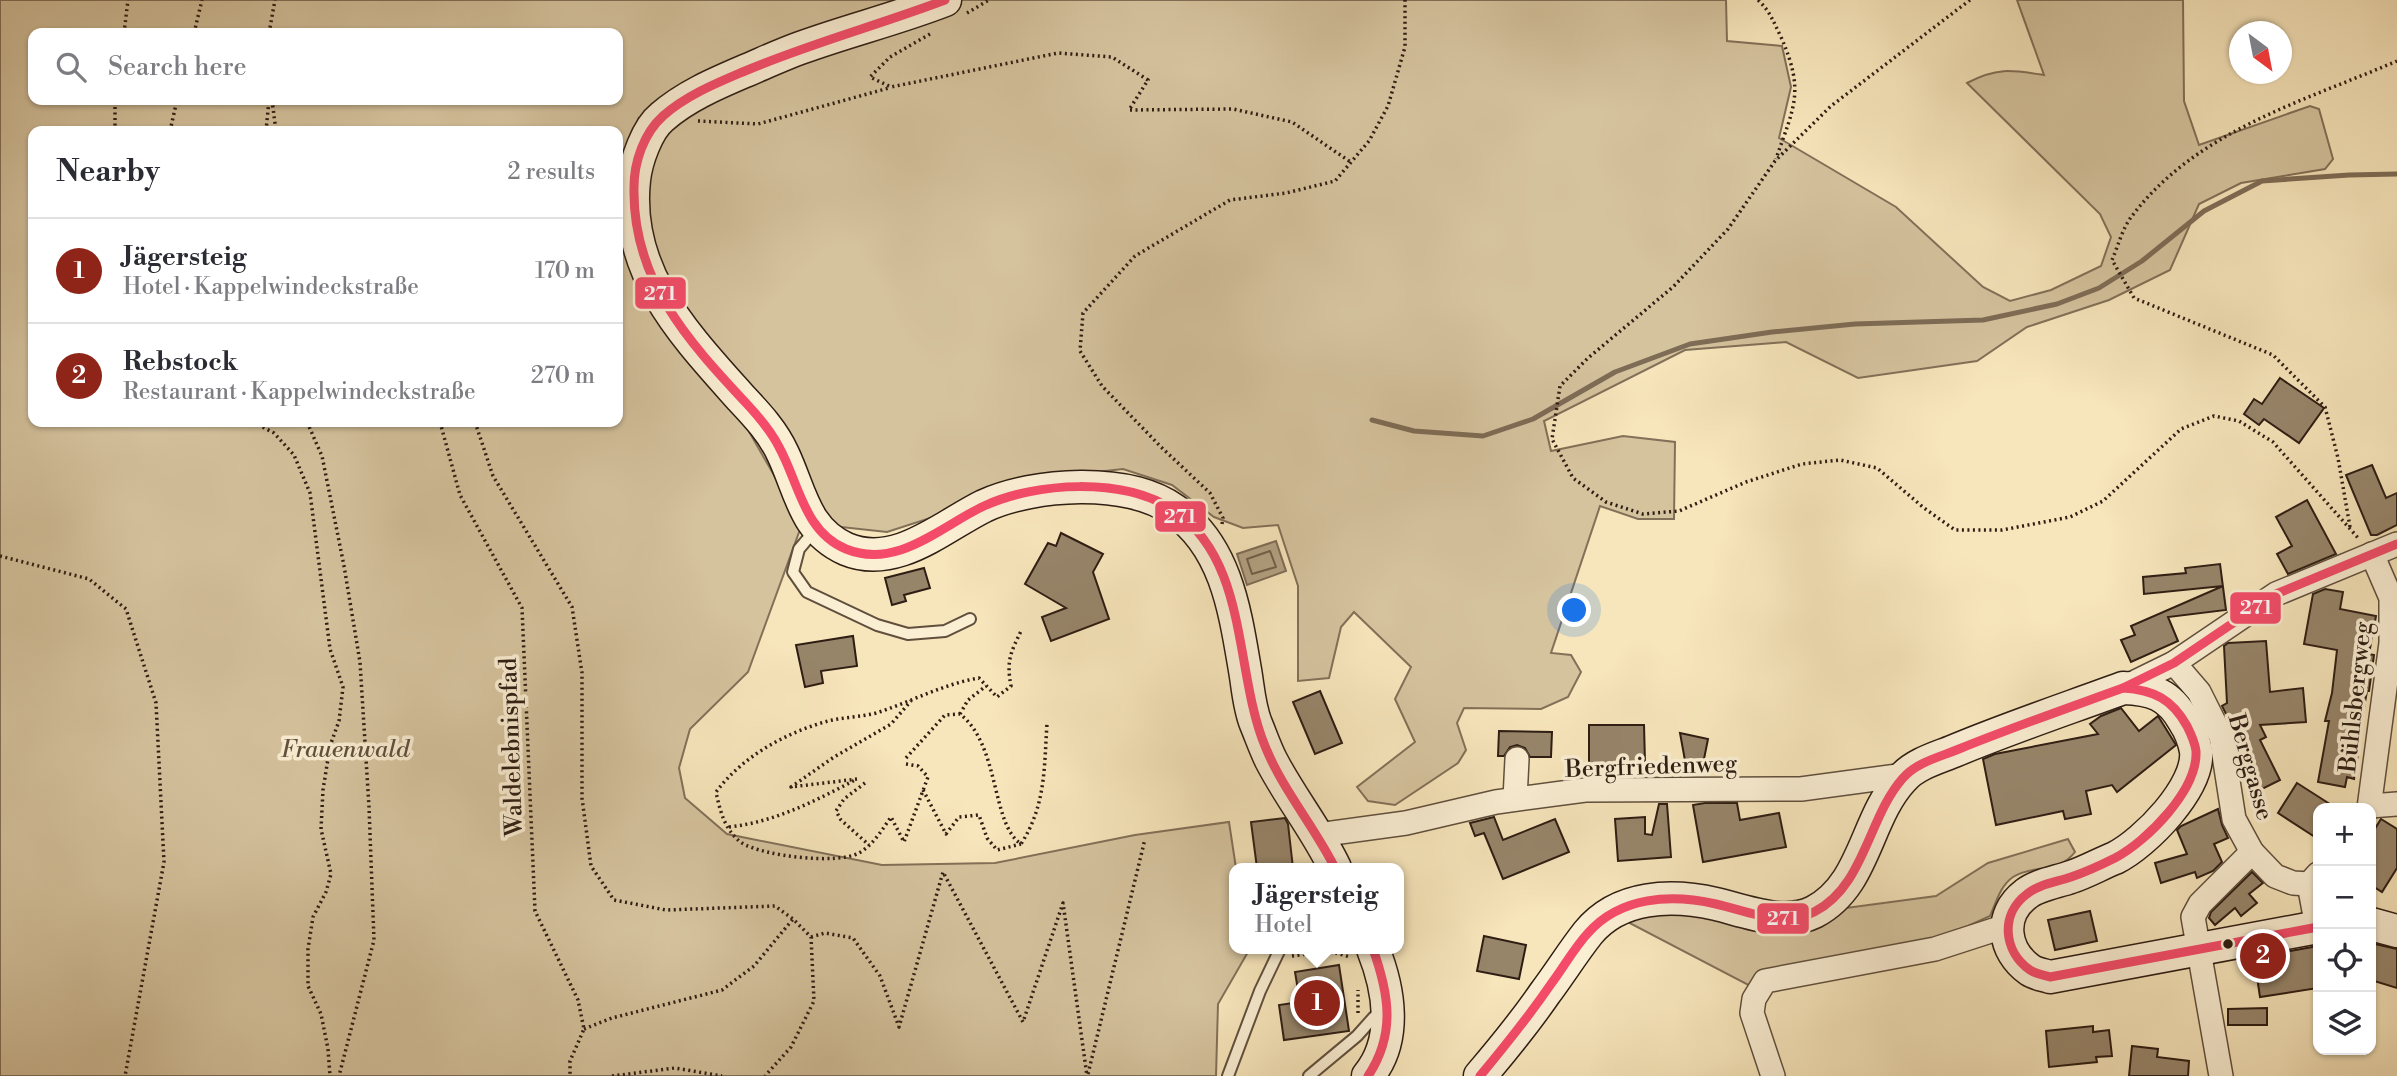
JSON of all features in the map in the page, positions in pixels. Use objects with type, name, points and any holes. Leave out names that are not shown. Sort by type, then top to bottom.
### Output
[{"type":"street","points":[[951,9],[800,48],[709,87],[660,118],[636,160],[633,190],[635,234],[645,267],[664,303],[685,333],[766,425],[783,453],[816,529],[831,541],[851,551],[877,554],[909,547],[984,506],[1015,496],[1050,490],[1101,487],[1125,489],[1152,496],[1199,531],[1216,557],[1233,604],[1253,717],[1271,760],[1326,857]]},
{"type":"street","points":[[1480,1076],[1520,1028],[1590,931],[1609,914],[1633,903],[1659,898],[1681,898],[1767,916],[1791,918],[1812,913],[1834,898],[1852,877],[1882,807],[1905,775],[1927,762],[1967,746],[2123,688],[2174,663],[2276,594],[2397,544]]},
{"type":"street","name":"Bühlsbergweg","points":[[2370,803],[2390,643],[2390,598],[2372,554]]},
{"type":"street","name":"Berggasse","points":[[2174,663],[2199,692],[2221,736],[2234,819],[2252,852],[2275,876],[2293,883],[2313,879]]},
{"type":"street","points":[[2123,688],[2147,689],[2164,696],[2181,714],[2191,733],[2196,753],[2193,770],[2183,792],[2140,842],[2119,856],[2075,876],[2029,892],[2017,902],[2009,913],[2006,926],[2009,944],[2019,960],[2033,972],[2050,977],[2313,928]]},
{"type":"street","points":[[1516,799],[1517,758]]},
{"type":"street","name":"Bergfriedenweg","points":[[1326,857],[1406,823],[1450,811],[1516,799],[1585,790],[1801,789],[1905,775]]},
{"type":"street","points":[[2376,806],[2397,804]]},
{"type":"street","name":"Berggasse","points":[[2221,1076],[2193,917],[2200,904],[2252,852]]},
{"type":"street","points":[[2376,925],[2397,931]]},
{"type":"street","points":[[1773,1076],[1752,1013],[1754,999],[1765,981],[1935,949],[2006,926]]},
{"type":"street","points":[[1363,954],[1382,975],[1388,1013],[1385,1048],[1378,1065],[1368,1076]]},
{"type":"lane","points":[[816,529],[799,549],[793,572],[807,592],[877,625],[908,635],[945,631],[970,619]]},
{"type":"lane","points":[[1228,1076],[1277,954]]},
{"type":"lane","points":[[1309,1076],[1357,1036],[1374,1017],[1388,1013]]},
{"type":"path","points":[[125,28],[128,0]]},
{"type":"path","points":[[195,28],[202,0]]},
{"type":"path","points":[[270,28],[275,0]]},
{"type":"path","points":[[951,9],[989,0]]},
{"type":"path","points":[[1216,557],[1223,518],[1210,493],[1102,386],[1080,351],[1083,313],[1135,256],[1230,200],[1286,194],[1335,181],[1369,141],[1388,106],[1405,47],[1405,0]]},
{"type":"path","points":[[1758,0],[1769,11],[1791,60],[1796,89],[1794,107],[1775,161]]},
{"type":"path","points":[[1970,0],[1831,106],[1775,161],[1728,229],[1673,286],[1588,358],[1560,386],[1552,439],[1573,478],[1606,502],[1643,514],[1679,511],[1746,482],[1801,464],[1840,460],[1877,468],[1955,530],[2002,530],[2070,517],[2103,502],[2181,429],[2214,416],[2239,421],[2273,442],[2372,554]]},
{"type":"path","points":[[891,87],[870,77],[890,57],[934,32]]},
{"type":"path","points":[[696,121],[758,124],[891,87],[1058,52],[1112,57],[1148,80],[1129,110],[1233,109],[1292,122],[1352,163]]},
{"type":"path","points":[[2351,529],[2339,458],[2325,407],[2273,355],[2134,298],[2112,260],[2130,217],[2173,172],[2227,136],[2249,125],[2305,98],[2397,61]]},
{"type":"path","points":[[115,105],[115,126]]},
{"type":"path","points":[[171,126],[176,105]]},
{"type":"path","points":[[267,126],[269,105]]},
{"type":"path","points":[[271,105],[274,126]]},
{"type":"path","points":[[263,427],[274,433],[294,455],[310,493],[330,649],[343,687],[339,721],[330,746],[323,790],[321,829],[331,874],[326,892],[313,917],[308,949],[308,986],[321,1014],[330,1076]]},
{"type":"path","points":[[309,427],[322,456],[347,580],[359,662],[369,807],[374,940],[339,1076]]},
{"type":"path","name":"Waldelebnispfad","points":[[441,427],[460,495],[522,608],[535,911],[578,1000],[584,1029]]},
{"type":"path","points":[[477,427],[493,477],[572,607],[582,673],[582,798],[591,866],[614,900],[666,910],[775,906],[811,937],[814,1001],[791,1047],[765,1076]]},
{"type":"path","points":[[0,556],[89,579],[126,609],[156,703],[164,862],[125,1076]]},
{"type":"path","points":[[906,764],[918,766],[928,777],[904,842],[891,817],[876,839],[858,854],[827,860],[789,856],[742,843],[721,819],[716,792],[730,773],[763,748],[801,729],[831,720],[874,713],[956,682],[979,678],[997,697],[1011,686],[1008,667],[1010,654],[1022,629]]},
{"type":"path","points":[[960,714],[968,701],[986,686]]},
{"type":"path","points":[[729,827],[750,825],[787,813],[857,779],[791,787],[843,751],[891,724],[913,700]]},
{"type":"path","points":[[906,758],[945,715],[960,714],[971,723],[985,751],[1004,821],[1015,840],[1021,844]]},
{"type":"path","points":[[923,790],[946,834],[959,817],[979,815],[987,838],[997,850],[1021,844],[1037,817],[1043,790],[1047,724]]},
{"type":"path","points":[[865,783],[844,799],[836,811],[841,820],[869,845]]},
{"type":"path","points":[[1087,1076],[1145,839]]},
{"type":"path","points":[[811,937],[825,933],[853,938],[880,976],[899,1027],[943,872],[1023,1022],[1063,903],[1087,1076]]},
{"type":"path","points":[[570,1076],[570,1061],[584,1029],[612,1018],[722,990],[754,966],[793,919]]},
{"type":"path","points":[[1288,954],[1308,954]]},
{"type":"path","points":[[1357,1036],[1358,985]]},
{"type":"path","points":[[612,1076],[674,1068],[722,1076]]},
{"type":"green space","name":"Frauenwald","points":[[0,0],[1726,0],[1727,41],[1782,46],[1791,87],[1779,138],[1896,207],[1983,287],[2010,301],[2051,290],[2101,266],[2111,237],[2100,214],[1967,83],[1987,74],[2005,71],[2044,75],[2017,0],[2183,0],[2184,101],[2199,145],[2310,106],[2319,109],[2333,159],[2325,169],[2241,183],[2199,204],[2170,270],[2109,300],[2027,327],[1977,361],[1858,378],[1786,342],[1685,350],[1544,421],[1551,451],[1623,436],[1675,442],[1674,519],[1638,519],[1600,506],[1551,653],[1571,655],[1581,672],[1568,697],[1541,709],[1464,708],[1457,723],[1466,750],[1458,763],[1395,805],[1368,801],[1357,787],[1415,742],[1395,699],[1411,667],[1354,612],[1341,627],[1329,678],[1298,681],[1298,586],[1278,525],[1243,528],[1214,517],[1172,485],[1123,469],[1060,476],[887,532],[832,526],[683,318],[657,266],[642,209],[639,117],[623,164],[623,126],[28,126],[28,427],[623,427],[623,184],[634,260],[735,407],[802,524],[748,672],[690,729],[679,768],[685,798],[727,834],[882,865],[995,863],[1135,835],[1229,822],[1235,863],[1229,863],[1229,954],[1247,954],[1218,1004],[1216,1076],[0,1076]]},
{"type":"green space","points":[[2068,839],[2075,852],[2068,859],[2013,877],[2002,890],[1990,916],[1933,942],[1756,989],[1620,918],[1654,908],[1831,910],[1936,896],[1988,863]]},
{"type":"water","points":[[1276,541],[1286,571],[1247,585],[1237,554]]},
{"type":"building","points":[[2280,378],[2324,408],[2299,443],[2264,419],[2259,425],[2244,414],[2254,399],[2262,404]]},
{"type":"building","points":[[2372,465],[2386,498],[2397,493],[2397,525],[2377,535],[2371,535],[2346,475]]},
{"type":"building","points":[[2307,500],[2336,554],[2288,574],[2277,554],[2292,546],[2276,517]]},
{"type":"building","points":[[1061,533],[1103,554],[1093,572],[1109,619],[1051,641],[1042,617],[1066,608],[1025,584],[1048,543],[1056,546]]},
{"type":"building","points":[[2220,564],[2223,586],[2144,594],[2143,577],[2186,573],[2185,568]]},
{"type":"building","points":[[924,568],[930,588],[904,595],[906,601],[892,605],[885,578]]},
{"type":"building","points":[[2223,586],[2226,610],[2168,617],[2178,641],[2131,662],[2121,640],[2135,635],[2131,626]]},
{"type":"building","points":[[2325,589],[2343,592],[2340,609],[2376,616],[2369,654],[2374,655],[2357,746],[2354,779],[2347,777],[2345,787],[2318,782],[2329,721],[2325,721],[2332,693],[2337,650],[2304,644],[2313,594]]},
{"type":"building","points":[[853,636],[857,666],[821,671],[823,683],[805,687],[796,645]]},
{"type":"building","points":[[2266,641],[2270,692],[2303,688],[2306,722],[2260,725],[2266,737],[2260,740],[2280,780],[2252,794],[2241,772],[2242,763],[2234,730],[2222,706],[2227,703],[2224,646],[2228,643]]},
{"type":"building","points":[[1320,691],[1342,743],[1315,754],[1293,702]]},
{"type":"building","points":[[2121,708],[2139,731],[2158,716],[2176,745],[2117,792],[2112,785],[2086,791],[2091,814],[2065,819],[2063,811],[1996,825],[1983,759],[1995,754],[2098,734],[2090,724]]},
{"type":"building","points":[[1589,725],[1644,725],[1645,763],[1589,764]]},
{"type":"building","points":[[1499,731],[1552,732],[1551,757],[1530,757],[1525,748],[1517,745],[1510,747],[1504,756],[1498,756]]},
{"type":"building","points":[[1680,733],[1708,739],[1702,769],[1686,766]]},
{"type":"building","points":[[2297,783],[2328,803],[2313,803],[2313,836],[2278,813]]},
{"type":"building","points":[[1737,803],[1740,820],[1779,813],[1786,847],[1703,862],[1693,805]]},
{"type":"building","points":[[1659,804],[1667,804],[1671,857],[1618,861],[1615,819],[1645,817],[1645,834],[1652,835]]},
{"type":"building","points":[[2218,809],[2228,838],[2214,844],[2222,862],[2213,871],[2197,878],[2195,872],[2161,883],[2155,863],[2187,854],[2177,830]]},
{"type":"building","points":[[1494,817],[1503,840],[1555,819],[1569,852],[1503,879],[1484,833],[1475,836],[1470,823]]},
{"type":"building","points":[[1285,818],[1292,863],[1256,863],[1251,822]]},
{"type":"building","points":[[2381,819],[2397,829],[2397,868],[2382,892],[2376,888],[2376,827]]},
{"type":"building","points":[[2252,872],[2263,883],[2249,894],[2257,903],[2241,916],[2235,908],[2215,925],[2209,918],[2211,912]]},
{"type":"building","points":[[2090,911],[2097,941],[2055,950],[2048,920]]},
{"type":"building","points":[[1484,936],[1526,945],[1519,979],[1477,971]]},
{"type":"building","points":[[2376,944],[2397,949],[2397,988],[2376,982]]},
{"type":"building","points":[[2313,947],[2313,989],[2260,997],[2256,970],[2250,967],[2246,959]]},
{"type":"building","points":[[1339,965],[1349,1031],[1284,1040],[1279,1005],[1300,1002],[1295,972]]},
{"type":"building","points":[[2267,1008],[2267,1025],[2228,1025],[2228,1009]]},
{"type":"building","points":[[2093,1026],[2093,1032],[2109,1030],[2112,1056],[2096,1057],[2097,1062],[2049,1067],[2046,1031]]},
{"type":"building","points":[[2132,1046],[2158,1049],[2157,1057],[2189,1061],[2188,1076],[2129,1076]]},
{"type":"waterway","points":[[1372,420],[1414,431],[1483,436],[1533,419],[1615,372],[1690,344],[1855,324],[1983,320],[2057,304],[2099,288],[2142,261],[2204,211],[2262,181],[2397,174]]},
{"type":"transit line","name":"271","points":[[945,0],[745,71],[692,96],[663,116],[645,139],[634,177],[636,220],[642,251],[653,279],[667,306],[703,356],[772,435],[812,519],[832,541],[846,549],[865,554],[901,550],[984,506],[1005,498],[1054,488],[1105,488],[1130,492],[1153,499],[1173,510],[1198,531],[1215,557],[1227,587],[1255,716],[1265,746],[1280,777],[1332,863]]},
{"type":"transit line","name":"271","points":[[2123,688],[2174,663],[2276,594],[2397,544]]},
{"type":"transit line","name":"271","points":[[1480,1076],[1583,939],[1616,911],[1648,901],[1682,899],[1716,904],[1765,917],[1802,917],[1814,912],[1844,886],[1891,794],[1909,772],[1929,760],[2123,688],[2153,694],[2168,703],[2181,717],[2196,751],[2189,782],[2168,813],[2128,850],[2088,871],[2037,888],[2018,902],[2012,912],[2008,932],[2014,953],[2021,962],[2032,971],[2050,977],[2313,928]]},
{"type":"transit line","name":"271","points":[[1368,1076],[1383,1045],[1387,1014],[1383,982],[1375,954]]},
{"type":"place","name":"Rebstock","points":[[2263,956]]},
{"type":"place","name":"Jägersteig","points":[[1317,1003]]}]
